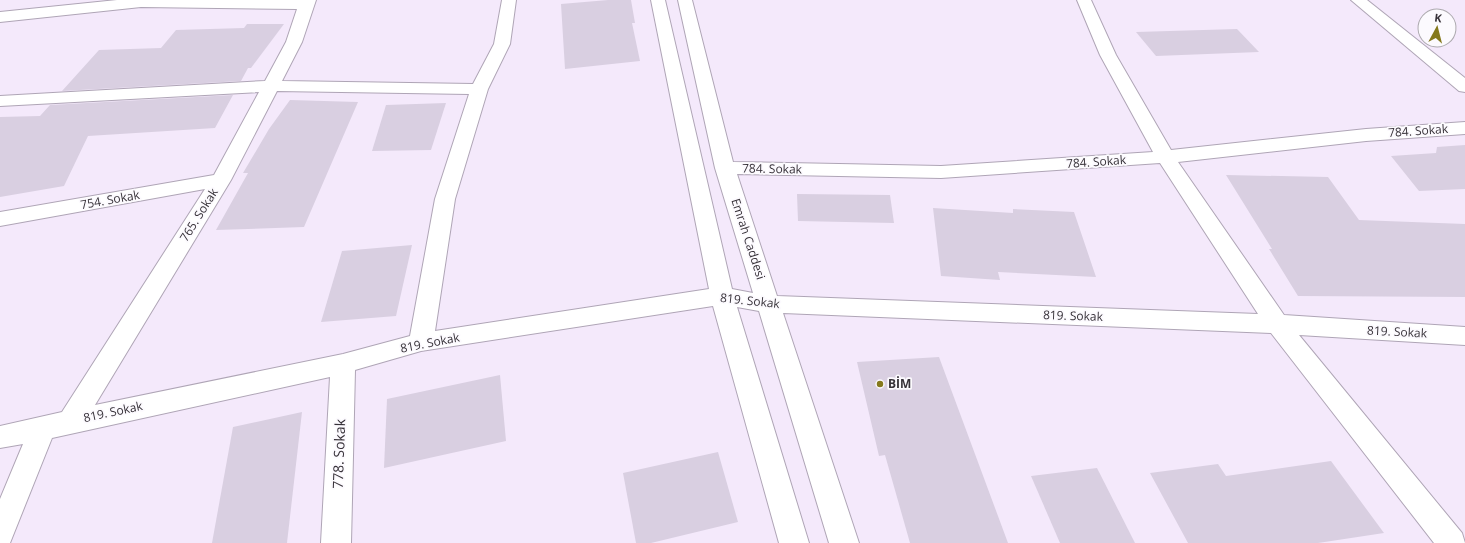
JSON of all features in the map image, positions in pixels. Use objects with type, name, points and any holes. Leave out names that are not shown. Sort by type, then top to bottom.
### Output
[{"type":"street","points":[[421,342],[445,199],[479,90],[502,44],[509,0]]},
{"type":"street","points":[[658,0],[722,296],[794,543]]},
{"type":"street","name":"Emrah Caddesi","points":[[685,0],[725,168],[844,543]]},
{"type":"street","points":[[1084,0],[1108,55],[1165,157],[1277,324],[1452,543]]},
{"type":"street","points":[[1358,0],[1465,87]]},
{"type":"street","points":[[1,9],[141,2],[308,2]]},
{"type":"street","name":"765. Sokak","points":[[71,421],[220,180],[272,86],[294,42],[308,2]]},
{"type":"street","points":[[0,101],[272,86],[479,90]]},
{"type":"street","name":"784. Sokak","points":[[725,168],[941,172],[1165,157],[1366,135],[1465,128]]},
{"type":"street","name":"754. Sokak","points":[[0,220],[220,180]]},
{"type":"street","name":"819. Sokak","points":[[0,437],[42,430],[71,421],[343,364],[421,342],[722,296],[769,304],[1277,324],[1465,336]]},
{"type":"street","name":"778. Sokak","points":[[336,543],[343,364]]},
{"type":"street","points":[[0,534],[42,430]]},
{"type":"building","points":[[608,0],[631,0],[635,23],[632,23],[640,61],[565,69],[561,4]]},
{"type":"building","points":[[247,24],[284,24],[251,68],[248,68],[241,81],[62,91],[99,50],[161,48],[176,30],[244,28]]},
{"type":"building","points":[[1237,29],[1259,52],[1156,56],[1136,32]]},
{"type":"building","points":[[233,95],[215,128],[88,136],[64,186],[0,197],[0,117],[40,116],[50,105]]},
{"type":"building","points":[[290,100],[358,102],[304,227],[216,230],[248,173],[243,173],[269,129]]},
{"type":"building","points":[[446,103],[431,150],[372,151],[386,105]]},
{"type":"building","points":[[1465,145],[1465,189],[1419,191],[1391,156],[1436,153],[1437,147]]},
{"type":"building","points":[[1226,175],[1328,177],[1359,220],[1465,224],[1465,297],[1298,296],[1269,249],[1272,249]]},
{"type":"building","points":[[797,194],[890,195],[894,223],[798,221]]},
{"type":"building","points":[[933,208],[1013,213],[1013,209],[1074,212],[1096,277],[998,272],[1000,280],[941,276]]},
{"type":"building","points":[[412,245],[396,316],[321,322],[342,251]]},
{"type":"building","points":[[939,357],[1008,543],[910,543],[885,455],[879,456],[857,362]]},
{"type":"building","points":[[500,375],[506,441],[384,468],[387,399]]},
{"type":"building","points":[[302,412],[287,543],[212,543],[233,427]]},
{"type":"building","points":[[718,452],[738,522],[651,543],[636,543],[623,473]]},
{"type":"building","points":[[1331,461],[1384,533],[1318,543],[1188,543],[1150,473],[1218,464],[1226,476]]},
{"type":"building","points":[[1097,468],[1135,543],[1060,543],[1031,476]]},
{"type":"place","name":"BİM","points":[[880,384]]}]
